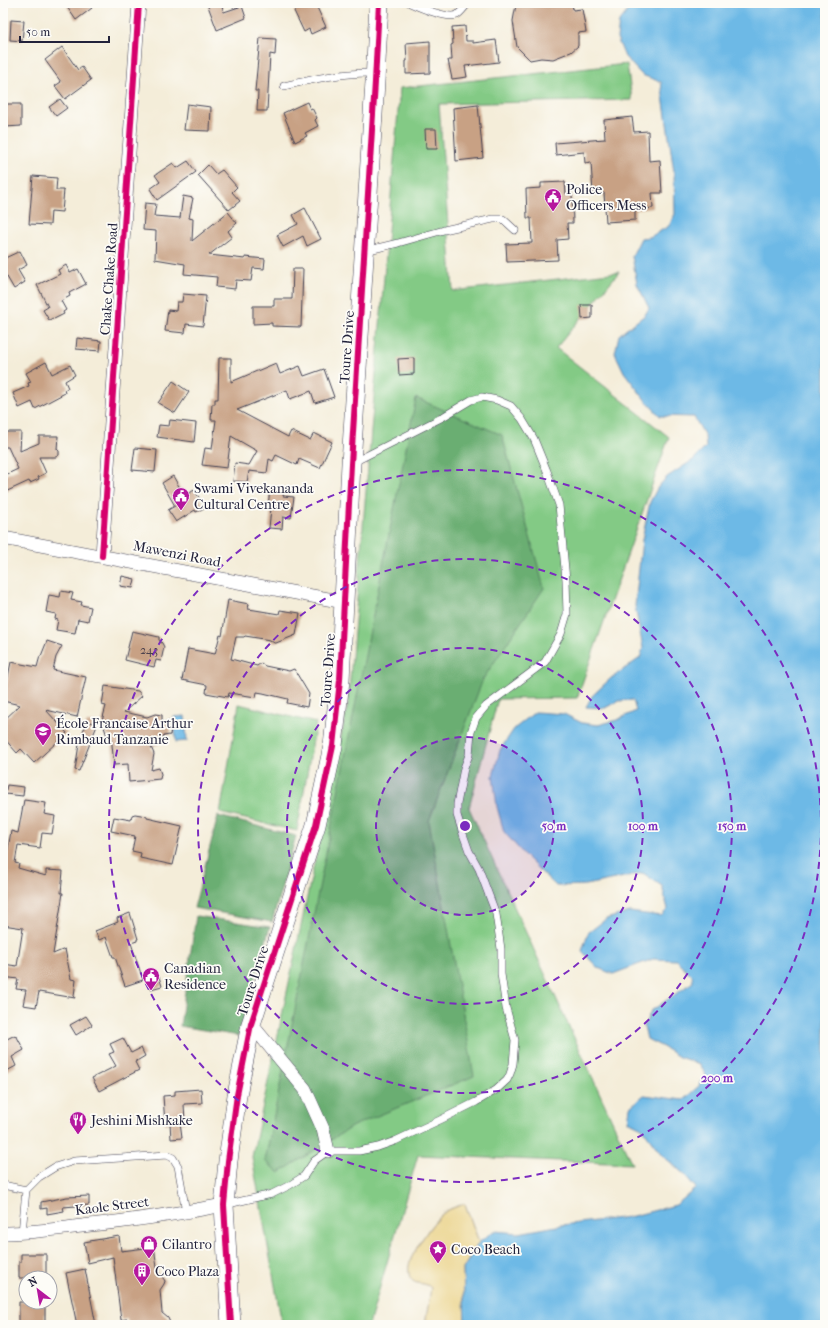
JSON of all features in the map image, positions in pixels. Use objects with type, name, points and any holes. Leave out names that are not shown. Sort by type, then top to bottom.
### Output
[{"type":"street","name":"Chake Chake Road","points":[[102,556],[139,3]]},
{"type":"street","name":"Toure Drive","points":[[231,1325],[224,1205],[237,1095],[252,1024],[316,825],[333,746],[340,680],[379,3]]},
{"type":"street","name":"Mawenzi Road","points":[[3,538],[344,602]]},
{"type":"street","points":[[252,1024],[305,1089],[323,1129],[328,1151]]},
{"type":"street","name":"Kaole Street","points":[[3,1233],[22,1233],[114,1222],[224,1205]]},
{"type":"lane","points":[[410,3],[435,12],[453,15],[460,12],[468,3]]},
{"type":"lane","points":[[284,86],[330,76],[356,73],[376,73]]},
{"type":"lane","points":[[365,251],[492,219],[503,219],[515,230]]},
{"type":"lane","points":[[224,1205],[272,1194],[278,1191],[304,1176],[314,1161],[328,1151],[359,1151],[378,1147],[395,1141],[476,1102],[496,1090],[510,1074],[513,1064],[515,1040],[506,1008],[501,974],[501,949],[496,914],[463,834],[457,815],[457,804],[464,768],[469,754],[471,732],[476,718],[486,706],[545,662],[561,634],[567,614],[566,580],[559,505],[534,439],[522,420],[511,406],[496,400],[482,397],[471,400],[441,418],[352,464]]},
{"type":"lane","points":[[22,1233],[26,1190],[39,1176],[55,1167],[74,1161],[168,1155],[173,1158],[178,1166],[186,1212]]},
{"type":"lane","points":[[3,1185],[26,1190]]},
{"type":"green space","points":[[627,64],[632,100],[439,104],[453,291],[619,272],[556,348],[669,437],[577,698],[498,699],[469,808],[632,1164],[418,1155],[369,1325],[282,1325],[252,1157],[348,704],[400,88]]},
{"type":"green space","points":[[416,398],[502,435],[544,588],[483,679],[429,821],[474,1076],[353,1126],[279,1173],[265,1161]]},
{"type":"green space","points":[[239,704],[316,723],[297,831],[220,813]]},
{"type":"green space","points":[[218,816],[296,836],[272,922],[194,908]]},
{"type":"green space","points":[[196,916],[270,927],[239,1036],[180,1026]]},
{"type":"sand","name":"Coco Beach","points":[[465,1204],[479,1242],[463,1269],[465,1325],[425,1325],[431,1288],[425,1284],[413,1281],[409,1274],[410,1262],[421,1240],[436,1220],[447,1211]]},
{"type":"water","points":[[634,3],[825,3],[825,1325],[465,1325],[463,1269],[479,1242],[494,1231],[519,1233],[562,1225],[629,1217],[676,1205],[696,1188],[684,1174],[662,1155],[642,1128],[628,1121],[630,1107],[644,1095],[683,1100],[699,1086],[706,1075],[700,1064],[679,1057],[647,1039],[644,1026],[651,1011],[693,982],[692,975],[676,960],[653,959],[613,974],[598,968],[582,951],[588,933],[606,919],[630,912],[661,916],[668,909],[662,886],[643,873],[586,885],[556,886],[527,858],[504,832],[497,807],[493,776],[500,750],[514,729],[535,712],[564,714],[582,723],[598,725],[617,720],[636,711],[633,700],[618,701],[605,708],[586,707],[592,696],[610,679],[640,658],[643,648],[635,606],[642,540],[650,502],[658,487],[667,477],[693,460],[706,447],[705,436],[694,417],[660,416],[646,401],[624,372],[615,353],[619,335],[645,315],[649,308],[637,284],[632,256],[641,238],[650,237],[669,226],[675,214],[674,172],[661,82],[642,75],[625,57],[617,38],[619,22]]},
{"type":"water","points":[[185,716],[187,741],[176,742],[174,717]]},
{"type":"building","points":[[73,3],[88,3],[92,8],[76,20],[67,7]]},
{"type":"building","points":[[221,3],[224,12],[242,6],[246,18],[217,30],[208,6]]},
{"type":"building","points":[[311,3],[315,3],[326,27],[311,34],[309,29],[304,32],[294,11]]},
{"type":"building","points":[[517,3],[572,3],[573,10],[582,9],[586,32],[578,33],[578,46],[571,52],[553,59],[541,58],[530,60],[517,47],[513,21]]},
{"type":"building","points":[[11,20],[24,21],[22,41],[10,40]]},
{"type":"building","points":[[465,26],[466,41],[473,41],[473,43],[496,40],[499,62],[465,66],[467,77],[452,79],[448,60],[452,60],[452,27]]},
{"type":"building","points":[[260,38],[276,39],[275,55],[270,54],[267,111],[257,111],[258,91],[255,91]]},
{"type":"building","points":[[430,41],[430,73],[406,74],[406,43]]},
{"type":"building","points":[[62,47],[78,70],[82,67],[91,80],[65,99],[55,86],[61,82],[45,60]]},
{"type":"building","points":[[60,99],[67,108],[56,116],[49,107]]},
{"type":"building","points":[[307,102],[317,118],[315,120],[318,126],[305,133],[307,136],[295,142],[283,113]]},
{"type":"building","points":[[5,104],[21,104],[21,126],[5,127]]},
{"type":"building","points":[[187,104],[211,107],[210,131],[184,130]]},
{"type":"building","points":[[478,105],[483,158],[456,161],[453,108]]},
{"type":"building","points":[[632,117],[634,132],[648,131],[649,161],[660,160],[662,193],[652,193],[653,208],[635,210],[635,220],[606,222],[604,193],[593,194],[591,162],[585,163],[584,152],[556,155],[555,143],[605,139],[604,120]]},
{"type":"building","points":[[425,129],[436,129],[437,149],[426,149]]},
{"type":"building","points":[[188,161],[196,172],[157,200],[150,189],[160,182],[155,175],[173,163],[177,168]]},
{"type":"building","points":[[208,165],[216,174],[222,170],[237,187],[232,192],[240,201],[229,210],[198,175]]},
{"type":"building","points":[[33,176],[57,178],[56,190],[64,190],[62,212],[51,211],[50,225],[29,224]]},
{"type":"building","points":[[565,182],[566,194],[572,194],[573,223],[567,223],[568,239],[557,240],[558,260],[507,262],[506,244],[532,243],[531,218],[527,218],[526,189],[541,188],[541,183]]},
{"type":"building","points":[[183,196],[193,198],[189,218],[193,219],[192,241],[228,212],[237,223],[228,231],[232,237],[209,255],[245,259],[245,257],[265,259],[264,269],[253,268],[251,281],[236,280],[235,289],[216,287],[217,277],[184,274],[185,264],[155,259],[156,231],[143,230],[145,203],[156,204],[154,216],[180,218]]},
{"type":"building","points":[[305,208],[321,239],[307,246],[303,236],[283,247],[277,235],[298,224],[293,215]]},
{"type":"building","points":[[20,251],[27,265],[18,270],[25,282],[14,289],[3,270],[3,259]]},
{"type":"building","points":[[66,265],[70,273],[78,269],[86,284],[69,293],[70,296],[61,301],[66,310],[63,312],[64,314],[49,320],[43,310],[48,307],[37,285],[60,274],[58,270]]},
{"type":"building","points":[[293,269],[303,269],[301,327],[272,326],[272,323],[253,324],[253,306],[274,306],[274,299],[292,299]]},
{"type":"building","points":[[183,294],[206,296],[203,326],[186,324],[185,333],[165,331],[168,310],[176,311],[177,302],[182,302]]},
{"type":"building","points":[[581,305],[592,305],[592,318],[582,319]]},
{"type":"building","points":[[77,338],[101,341],[100,351],[76,349]]},
{"type":"building","points":[[219,358],[231,358],[231,382],[276,363],[280,374],[300,366],[304,376],[324,369],[334,397],[315,403],[311,391],[290,399],[287,390],[237,410],[288,437],[291,431],[310,440],[314,433],[332,442],[320,468],[299,459],[297,465],[276,455],[273,461],[269,459],[267,473],[249,471],[247,482],[233,481],[235,463],[249,465],[257,451],[231,436],[227,468],[202,465],[205,448],[212,449],[216,420],[211,420],[212,404],[215,404],[215,399],[218,399]]},
{"type":"building","points":[[414,358],[414,374],[399,375],[398,359]]},
{"type":"building","points":[[46,362],[52,374],[70,365],[75,375],[65,381],[68,388],[64,390],[65,393],[35,409],[32,402],[19,408],[13,393],[29,386],[28,383],[31,382],[26,373]]},
{"type":"building","points":[[173,381],[189,392],[175,413],[158,403]]},
{"type":"building","points":[[170,420],[196,423],[194,442],[157,437],[159,425],[169,426]]},
{"type":"building","points":[[3,432],[21,432],[20,451],[39,443],[39,436],[58,436],[57,449],[59,451],[59,455],[56,457],[39,457],[46,473],[38,477],[39,479],[30,483],[29,481],[3,493],[3,476],[18,469],[8,447],[3,447]]},
{"type":"building","points":[[135,448],[157,450],[155,472],[132,470]]},
{"type":"building","points":[[173,476],[181,490],[183,489],[187,495],[194,490],[204,505],[204,508],[196,512],[195,510],[176,522],[168,510],[175,506],[162,483]]},
{"type":"building","points":[[270,488],[284,490],[283,496],[294,497],[291,518],[283,517],[282,529],[269,528],[271,508],[268,507]]},
{"type":"building","points":[[122,576],[135,579],[133,588],[120,586]]},
{"type":"building","points":[[61,591],[73,593],[71,600],[82,602],[81,605],[91,607],[88,621],[78,619],[75,633],[56,630],[58,620],[55,619],[56,614],[46,612],[49,595],[60,597]]},
{"type":"building","points":[[228,600],[249,604],[248,609],[279,614],[280,610],[300,613],[296,635],[276,643],[270,640],[245,636],[236,637],[231,659],[257,666],[261,663],[265,666],[289,671],[294,669],[309,694],[307,707],[287,703],[288,699],[257,692],[256,697],[229,693],[228,697],[206,693],[207,685],[182,680],[188,649],[215,654],[220,635],[222,636]]},
{"type":"building","points":[[132,631],[159,637],[159,640],[164,647],[161,661],[156,660],[154,667],[125,660]]},
{"type":"building","points":[[47,641],[62,646],[56,657],[53,670],[86,677],[77,717],[46,710],[67,733],[34,763],[21,749],[17,753],[3,737],[3,721],[20,705],[3,701],[11,662],[37,667]]},
{"type":"building","points":[[105,686],[138,691],[142,696],[124,712],[147,717],[155,714],[162,715],[162,722],[169,721],[171,728],[170,735],[163,736],[164,742],[151,747],[154,754],[151,770],[159,768],[161,774],[160,779],[129,782],[128,764],[114,765],[111,735],[107,736],[102,721],[106,706],[102,705]]},
{"type":"building","points":[[87,722],[98,723],[79,771],[75,770],[80,738]]},
{"type":"building","points":[[7,785],[24,787],[23,796],[5,794]]},
{"type":"building","points":[[24,800],[46,803],[44,814],[55,816],[52,834],[42,833],[40,848],[18,845],[15,863],[19,864],[18,868],[46,876],[46,870],[63,871],[61,893],[63,893],[53,954],[65,949],[71,979],[76,980],[75,998],[39,992],[36,1007],[23,1005],[26,990],[16,989],[18,979],[3,977],[3,964],[17,966],[23,928],[3,925],[3,854],[7,855],[11,831],[18,833]]},
{"type":"building","points":[[135,814],[182,826],[173,865],[140,858],[141,853],[132,851],[135,836],[111,831],[114,817],[131,820],[132,815]]},
{"type":"building","points":[[130,913],[138,939],[137,941],[131,943],[143,980],[125,986],[106,937],[99,940],[95,931],[118,922],[117,918]]},
{"type":"building","points":[[159,977],[162,986],[151,989],[149,980]]},
{"type":"building","points":[[86,1016],[92,1025],[76,1035],[70,1025]]},
{"type":"building","points":[[13,1036],[17,1037],[24,1050],[12,1057],[16,1066],[3,1073],[3,1041]]},
{"type":"building","points":[[123,1038],[131,1053],[141,1048],[145,1056],[135,1062],[139,1070],[99,1091],[92,1078],[116,1066],[109,1054],[114,1052],[110,1044]]},
{"type":"building","points":[[201,1089],[202,1103],[184,1104],[185,1123],[180,1123],[182,1138],[171,1139],[170,1123],[165,1124],[163,1096],[175,1095],[175,1091]]},
{"type":"building","points":[[89,1196],[89,1205],[63,1207],[64,1211],[47,1214],[47,1208],[41,1209],[41,1202],[67,1197]]},
{"type":"building","name":"Coco Plaza","points":[[119,1236],[121,1251],[154,1247],[158,1274],[161,1275],[165,1281],[160,1290],[162,1313],[168,1318],[171,1325],[128,1325],[127,1319],[121,1320],[113,1257],[88,1263],[84,1242]]},
{"type":"building","points":[[21,1254],[46,1254],[46,1270],[19,1270],[19,1262],[21,1262]]},
{"type":"building","points":[[85,1269],[96,1325],[77,1325],[66,1273]]},
{"type":"building","points":[[19,1310],[45,1310],[45,1325],[19,1325]]},
{"type":"cycle path","points":[[102,556],[139,3]]},
{"type":"cycle path","points":[[231,1325],[224,1205],[237,1095],[251,1024],[316,825],[333,746],[340,680],[351,464],[379,3]]},
{"type":"place","name":"Police Officers Mess","points":[[553,212]]},
{"type":"place","name":"Swami Vivekananda Cultural Centre","points":[[181,511]]},
{"type":"place","name":"École Francaise Arthur Rimbaud Tanzanie","points":[[43,746]]},
{"type":"place","name":"Canadian Residence","points":[[151,991]]},
{"type":"place","name":"Jeshini Mishkake","points":[[78,1135]]},
{"type":"place","name":"Cilantro","points":[[149,1259]]},
{"type":"place","name":"Coco Beach","points":[[438,1264]]},
{"type":"place","name":"Coco Plaza","points":[[142,1286]]}]
